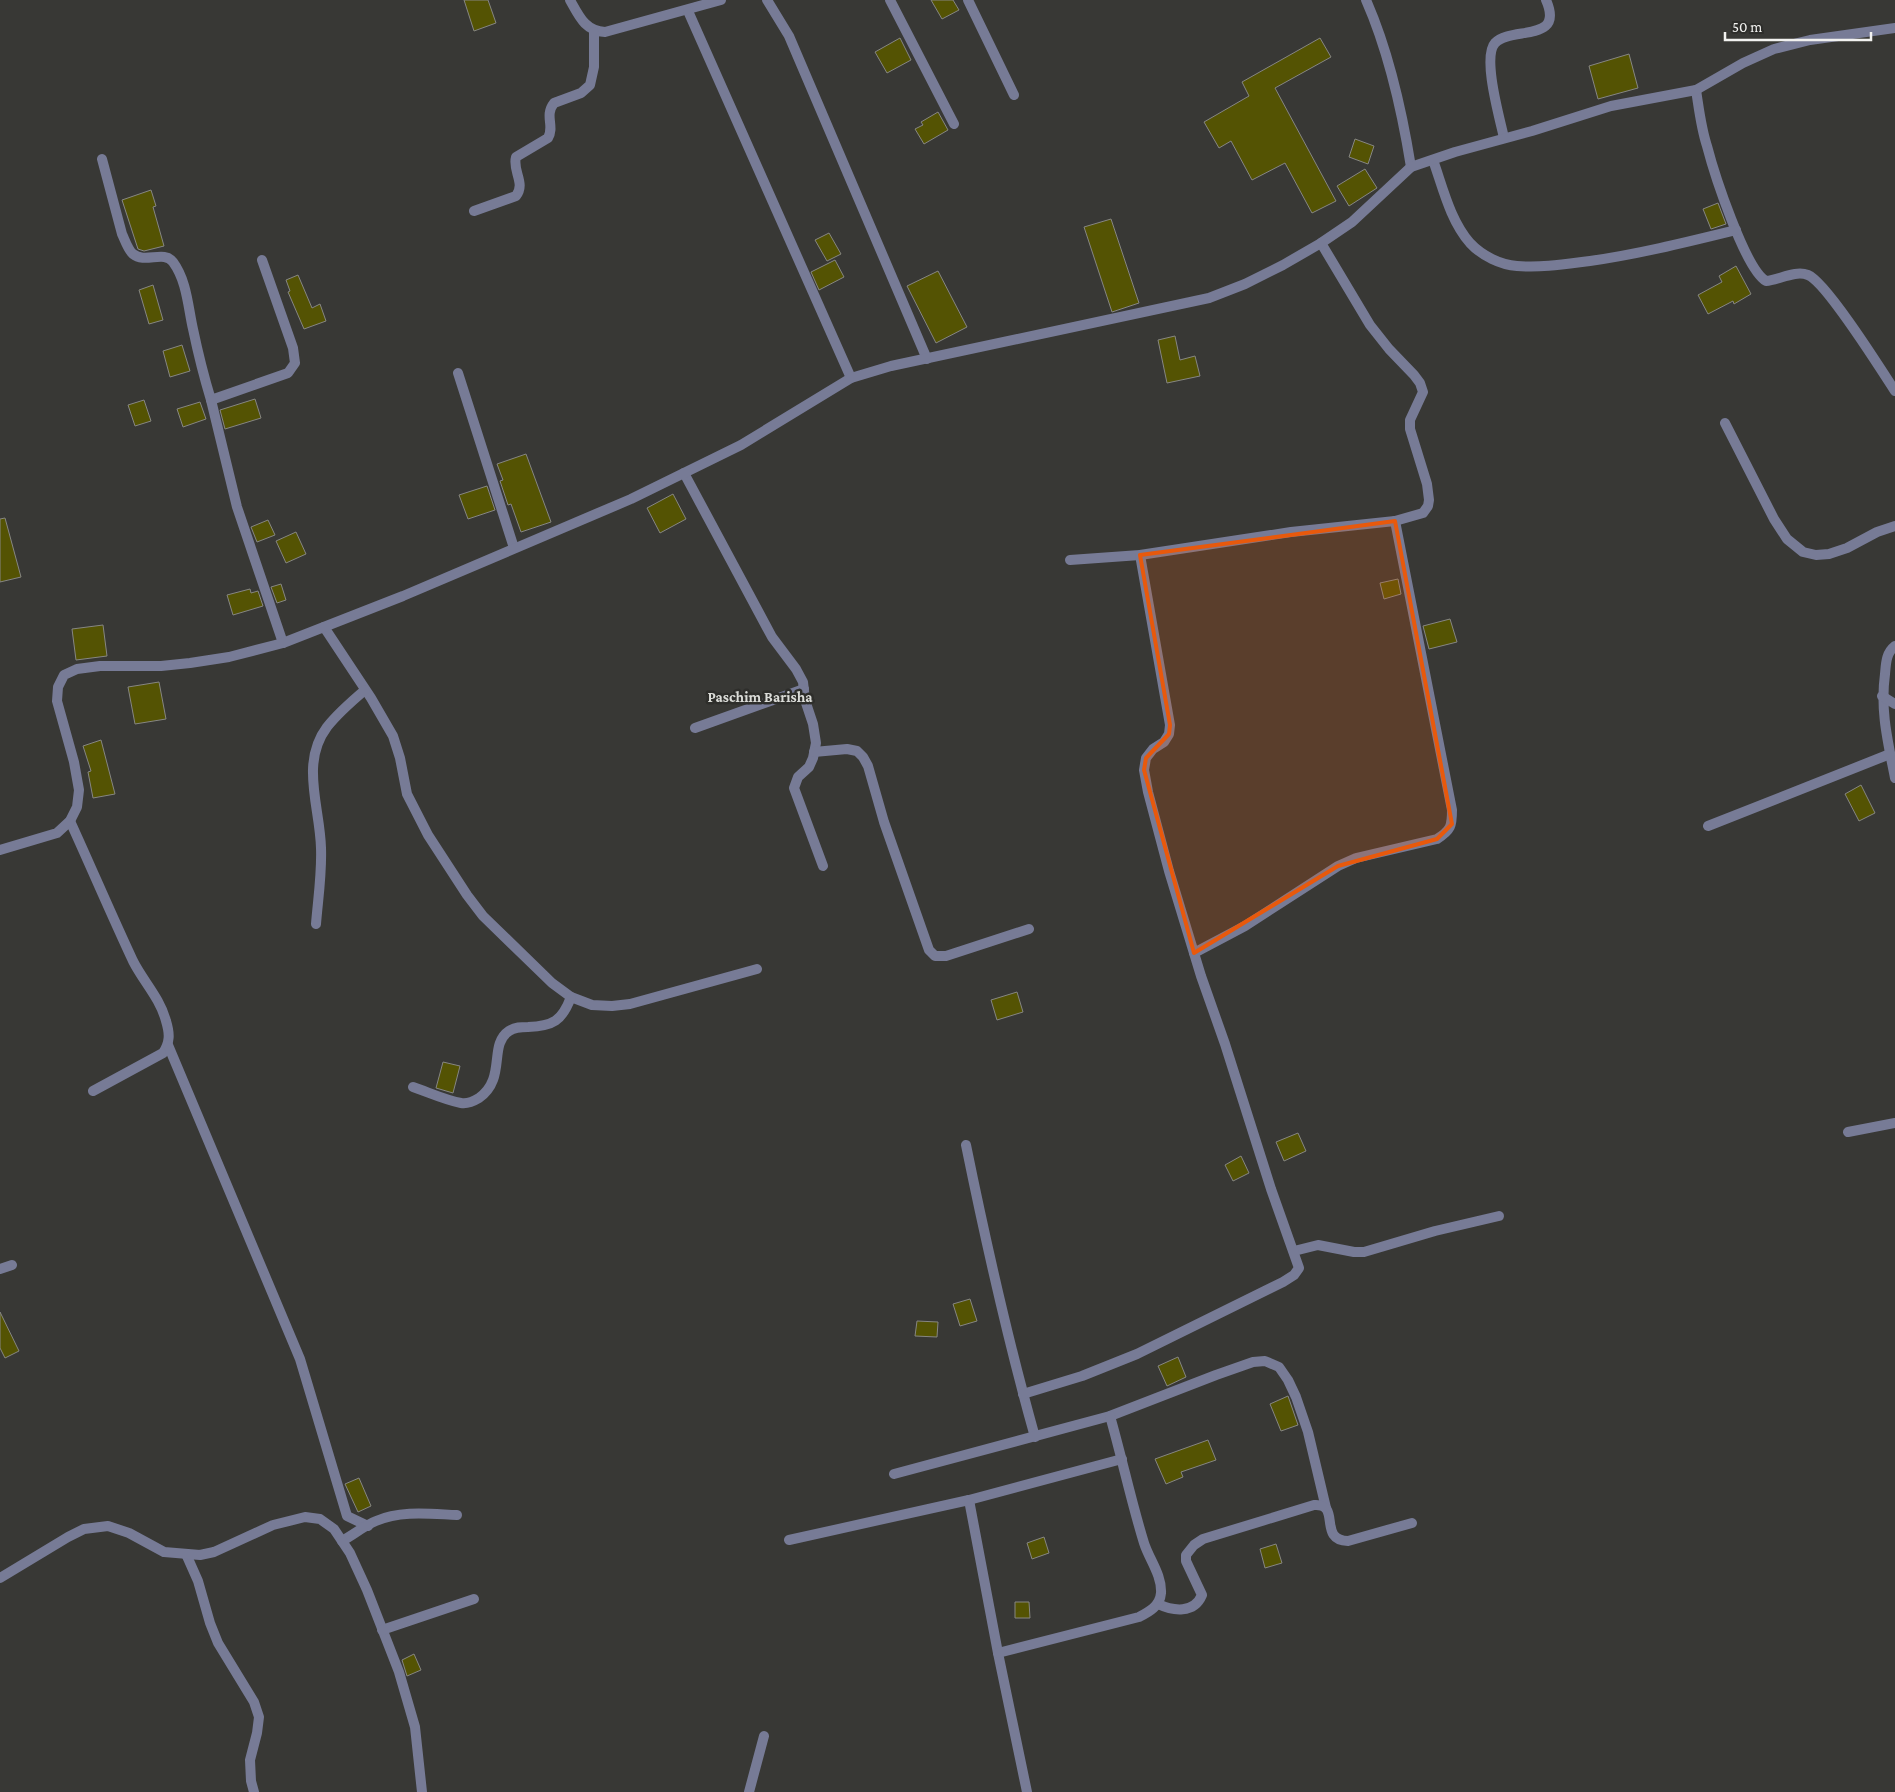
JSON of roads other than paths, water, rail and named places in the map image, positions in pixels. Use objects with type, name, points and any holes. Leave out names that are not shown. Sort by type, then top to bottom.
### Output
[{"type":"street","points":[[570,0],[586,25],[594,32],[605,32],[722,0]]},
{"type":"street","points":[[768,0],[789,36],[927,359]]},
{"type":"street","points":[[890,0],[954,124]]},
{"type":"street","points":[[968,0],[1014,95]]},
{"type":"street","points":[[1366,0],[1380,34],[1388,61],[1405,132],[1411,168]]},
{"type":"street","points":[[1504,138],[1494,90],[1490,63],[1491,52],[1495,43],[1503,38],[1533,32],[1548,23],[1550,15],[1546,0]]},
{"type":"street","points":[[688,10],[851,378]]},
{"type":"street","points":[[0,850],[57,833],[70,821],[77,808],[79,790],[74,762],[60,718],[57,701],[58,687],[64,675],[77,669],[100,666],[160,666],[190,663],[229,657],[282,643],[403,596],[600,513],[741,445],[851,378],[891,366],[1209,298],[1246,284],[1321,243],[1352,222],[1411,168],[1610,106],[1696,90],[1743,63],[1774,49],[1810,40],[1895,28]]},
{"type":"street","points":[[474,210],[516,196],[519,192],[520,185],[514,164],[516,157],[548,138],[551,127],[548,115],[554,103],[581,93],[590,86],[594,67],[594,32]]},
{"type":"street","points":[[1696,90],[1706,146],[1736,230],[1761,278],[1766,282],[1799,274],[1809,275],[1820,285],[1873,356],[1895,391]]},
{"type":"street","points":[[102,159],[122,234],[127,245],[133,254],[142,258],[166,257],[172,260],[184,284],[197,346],[237,507],[282,643]]},
{"type":"street","points":[[1433,160],[1452,213],[1471,244],[1494,260],[1516,266],[1555,266],[1610,258],[1655,250],[1736,230]]},
{"type":"street","points":[[1070,560],[1140,555],[1291,532],[1395,521],[1423,512],[1428,506],[1430,500],[1427,484],[1410,429],[1412,414],[1423,392],[1420,383],[1370,325],[1321,243]]},
{"type":"street","points":[[211,400],[288,373],[295,364],[293,348],[262,260]]},
{"type":"street","points":[[458,373],[514,548]]},
{"type":"street","points":[[1725,423],[1774,519],[1787,539],[1803,552],[1816,555],[1829,554],[1847,548],[1877,532],[1895,526]]},
{"type":"street","points":[[684,473],[772,637],[801,675],[805,700],[816,735],[814,752],[808,767],[798,777],[794,788],[823,866]]},
{"type":"street","points":[[1194,954],[1245,926],[1338,866],[1356,858],[1437,839],[1448,832],[1452,824],[1452,810],[1437,729],[1395,521]]},
{"type":"street","points":[[1023,1394],[1082,1376],[1138,1354],[1283,1282],[1294,1276],[1300,1268],[1270,1189],[1225,1044],[1194,954],[1169,871],[1144,770],[1146,758],[1153,749],[1164,742],[1169,734],[1170,726],[1140,555]]},
{"type":"street","points":[[324,627],[393,736],[400,758],[407,794],[446,865],[483,916],[552,983],[571,998],[592,1005],[612,1006],[630,1004],[757,969]]},
{"type":"street","points":[[1895,646],[1887,657],[1882,696],[1895,778]]},
{"type":"street","points":[[695,728],[804,689]]},
{"type":"street","points":[[316,924],[321,848],[312,763],[318,741],[327,727],[365,690]]},
{"type":"street","points":[[1882,696],[1895,704]]},
{"type":"street","points":[[814,752],[847,749],[856,751],[863,757],[868,766],[887,830],[923,934],[932,954],[938,957],[946,956],[1029,929]]},
{"type":"street","points":[[1708,826],[1890,754]]},
{"type":"street","points":[[70,821],[133,961],[166,1018],[169,1034],[168,1045],[163,1053],[93,1091]]},
{"type":"street","points":[[413,1087],[463,1104],[476,1100],[488,1091],[493,1083],[498,1049],[505,1034],[518,1027],[547,1026],[562,1017],[571,998]]},
{"type":"street","points":[[168,1045],[300,1359],[347,1516],[368,1526]]},
{"type":"street","points":[[1848,1132],[1895,1123]]},
{"type":"street","points":[[966,1145],[983,1228],[1035,1437]]},
{"type":"street","points":[[1294,1251],[1318,1245],[1354,1252],[1364,1252],[1499,1216]]},
{"type":"street","points":[[0,1269],[12,1265]]},
{"type":"street","points":[[894,1474],[1110,1416],[1253,1362],[1265,1361],[1279,1367],[1288,1380],[1303,1416],[1326,1508],[1336,1539],[1348,1541],[1412,1523]]},
{"type":"street","points":[[998,1653],[1139,1617],[1151,1611],[1158,1604],[1161,1595],[1160,1582],[1146,1549],[1110,1416]]},
{"type":"street","points":[[789,1540],[969,1500],[1122,1459]]},
{"type":"street","points":[[969,1500],[1027,1792]]},
{"type":"street","points":[[1158,1604],[1174,1610],[1190,1607],[1200,1600],[1202,1595],[1186,1561],[1186,1555],[1194,1545],[1204,1539],[1314,1505],[1321,1504],[1326,1508]]},
{"type":"street","points":[[342,1541],[368,1526],[392,1516],[412,1514],[457,1515]]},
{"type":"street","points":[[0,1578],[84,1529],[108,1526],[129,1533],[164,1552],[200,1555],[214,1552],[273,1525],[305,1517],[320,1519],[334,1529],[350,1553],[407,1696],[415,1727],[422,1792]]},
{"type":"street","points":[[186,1554],[198,1581],[218,1643],[254,1702],[258,1716],[258,1725],[250,1760],[251,1781],[254,1792]]},
{"type":"street","points":[[382,1630],[474,1598]]},
{"type":"street","points":[[749,1792],[764,1736]]},
{"type":"district","name":"Paschim Barisha","points":[[760,697]]}]
